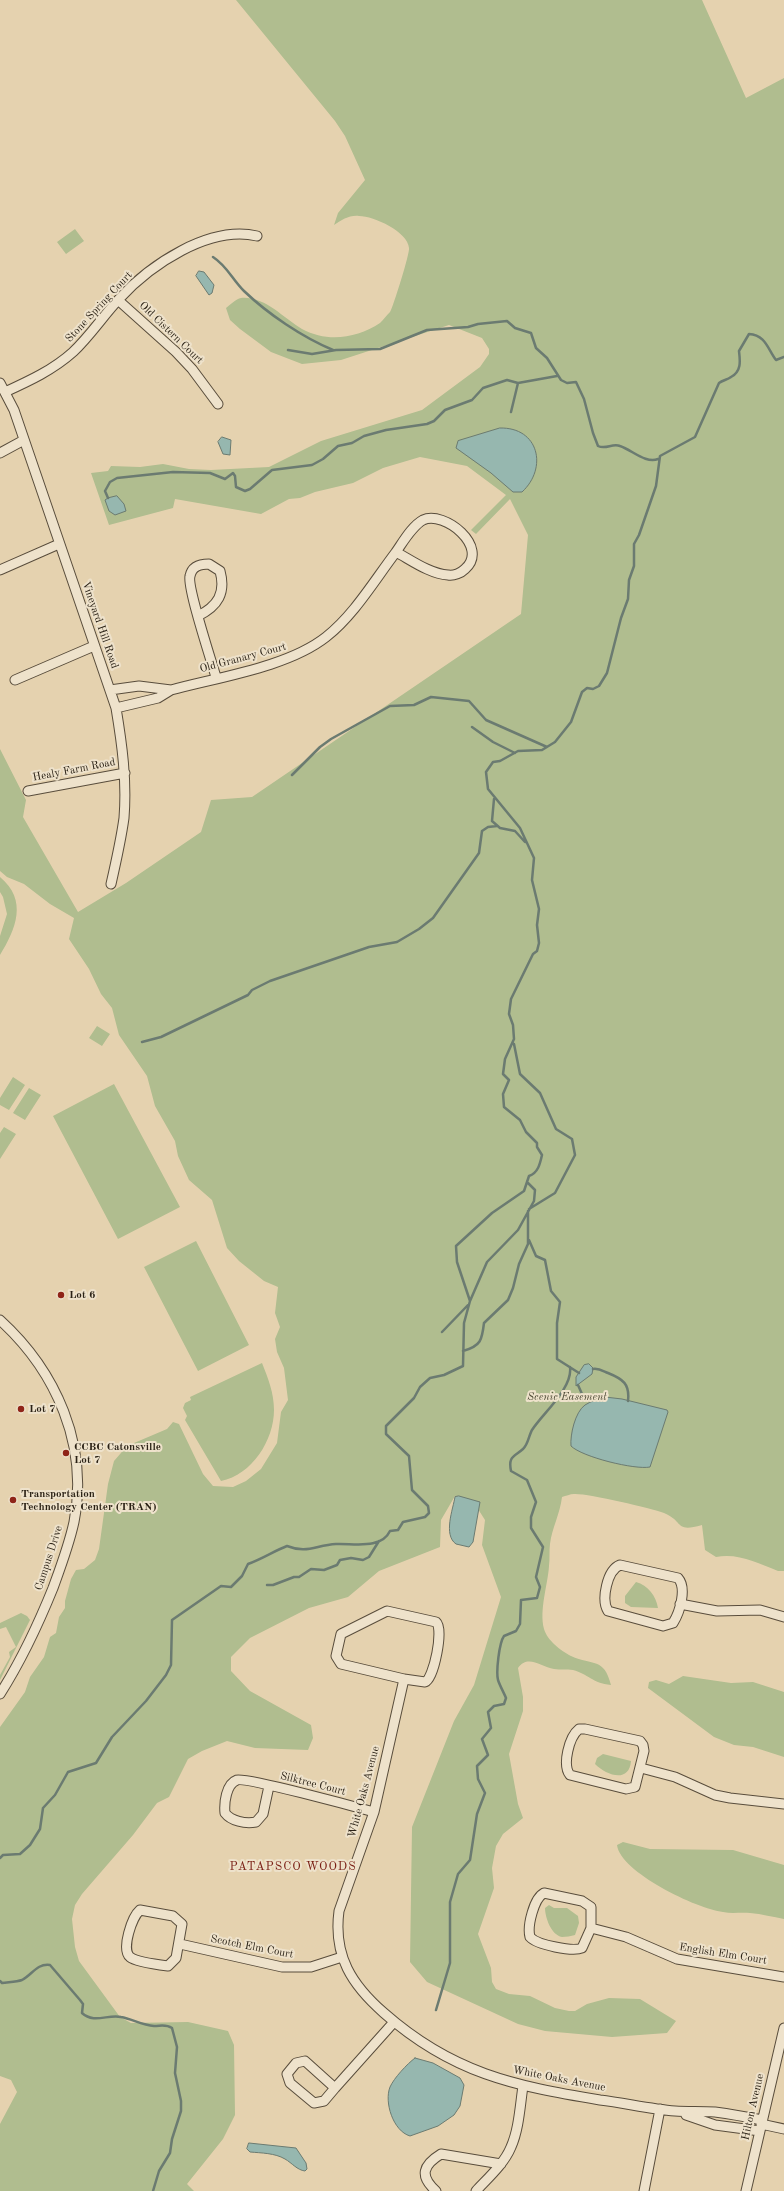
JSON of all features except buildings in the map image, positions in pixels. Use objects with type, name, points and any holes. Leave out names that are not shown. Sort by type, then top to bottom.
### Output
[{"type":"street","name":"Stone Spring Court","points":[[5,392],[44,373],[67,356],[90,335],[118,300],[151,270],[188,248],[225,235],[249,234],[257,236]]},
{"type":"street","name":"Old Cistern Court","points":[[118,300],[176,352],[192,369],[218,404]]},
{"type":"street","name":"Vineyard Hill Road","points":[[0,383],[14,410],[116,708],[125,773],[124,818],[111,884]]},
{"type":"street","points":[[0,453],[24,440]]},
{"type":"street","name":"Old Granary Court","points":[[116,708],[158,698],[171,690],[216,677],[281,661],[313,646],[337,628],[417,524],[422,520],[435,518],[443,520],[465,536],[470,542],[473,555],[467,567],[462,572],[450,575],[434,571],[396,552]]},
{"type":"street","points":[[0,570],[59,544]]},
{"type":"street","points":[[198,616],[217,604],[222,588],[220,571],[209,564],[197,566],[190,576],[189,583],[198,616],[216,677]]},
{"type":"street","points":[[15,680],[94,646]]},
{"type":"street","name":"Old Granary Court","points":[[110,690],[139,686],[171,690]]},
{"type":"street","name":"Healy Farm Road","points":[[28,791],[125,773]]},
{"type":"street","name":"Campus Drive","points":[[0,1320],[15,1334],[34,1356],[58,1398],[66,1416],[74,1445],[77,1483],[74,1521],[59,1571],[34,1632],[0,1694]]},
{"type":"street","points":[[625,1565],[678,1578],[682,1582],[683,1591],[680,1604],[676,1618],[668,1626],[608,1612],[604,1601],[611,1572],[615,1567],[625,1565]]},
{"type":"street","points":[[680,1604],[717,1611],[760,1610],[784,1617]]},
{"type":"street","points":[[387,1611],[436,1622],[440,1632],[431,1677],[425,1682],[404,1679],[341,1664],[336,1656],[341,1634],[387,1611]]},
{"type":"street","name":"White Oaks Avenue","points":[[404,1679],[374,1812],[341,1902],[338,1928],[342,1957],[349,1974],[365,1996],[394,2022],[420,2041],[460,2063],[482,2073],[523,2086],[675,2111],[715,2125],[761,2125],[784,2129]]},
{"type":"street","points":[[580,1729],[585,1729],[640,1741],[644,1751],[641,1768],[638,1781],[632,1789],[575,1778],[566,1771],[572,1738],[580,1729]]},
{"type":"street","points":[[641,1768],[675,1777],[715,1795],[784,1804]]},
{"type":"street","name":"Silktree Court","points":[[269,1786],[263,1814],[256,1822],[249,1823],[233,1819],[225,1813],[229,1787],[235,1780],[240,1779],[269,1786],[374,1812]]},
{"type":"street","points":[[544,1893],[588,1903],[592,1914],[591,1928],[586,1943],[578,1950],[539,1943],[533,1940],[529,1932],[537,1900],[540,1895],[544,1893]]},
{"type":"street","points":[[140,1910],[147,1910],[173,1916],[182,1924],[180,1944],[176,1958],[168,1966],[130,1957],[127,1946],[132,1919],[140,1910]]},
{"type":"street","name":"English Elm Court","points":[[591,1928],[626,1937],[677,1959],[784,1977]]},
{"type":"street","name":"Scotch Elm Court","points":[[180,1944],[282,1967],[311,1967],[342,1957]]},
{"type":"street","points":[[335,2088],[305,2061],[296,2063],[287,2074],[290,2083],[308,2100],[314,2103],[324,2100],[335,2088],[394,2022]]},
{"type":"street","name":"Hilton Avenue","points":[[746,2191],[784,2028]]},
{"type":"street","points":[[476,2191],[501,2164],[507,2155],[515,2136],[523,2086]]},
{"type":"street","points":[[644,2191],[660,2109]]},
{"type":"street","points":[[436,2191],[426,2181],[424,2175],[426,2169],[442,2154],[501,2164]]},
{"type":"green space","name":"Scenic Easement","points":[[236,0],[702,0],[746,98],[784,78],[784,1571],[778,1571],[755,1562],[732,1556],[716,1557],[705,1550],[702,1525],[687,1528],[683,1527],[664,1513],[604,1498],[581,1494],[562,1497],[560,1509],[552,1532],[544,1597],[544,1629],[551,1641],[563,1651],[571,1656],[601,1666],[605,1670],[611,1685],[599,1682],[573,1670],[549,1668],[535,1662],[526,1662],[518,1668],[523,1697],[523,1711],[509,1754],[518,1804],[523,1818],[503,1834],[496,1846],[492,1868],[494,1888],[478,1934],[491,1968],[492,1982],[496,1989],[509,1994],[530,1996],[555,2008],[569,2011],[575,2011],[587,2004],[609,1998],[640,1999],[676,2021],[667,2033],[612,2037],[545,2031],[518,2024],[427,1982],[410,1962],[412,1827],[454,1721],[474,1685],[501,1597],[482,1545],[485,1520],[478,1509],[455,1496],[441,1520],[440,1547],[379,1571],[348,1597],[309,1608],[250,1638],[231,1657],[231,1671],[250,1691],[311,1725],[313,1738],[308,1750],[255,1748],[227,1741],[202,1751],[188,1759],[169,1797],[157,1803],[133,1835],[82,1894],[75,1905],[72,1919],[75,1947],[79,1961],[120,2017],[131,2023],[188,2022],[228,2031],[234,2045],[235,2115],[223,2139],[187,2184],[194,2191],[0,2191],[0,2124],[17,2092],[11,2080],[0,2076],[0,1727],[25,1692],[30,1677],[44,1657],[50,1637],[56,1633],[59,1617],[65,1608],[65,1601],[71,1579],[76,1570],[84,1569],[95,1560],[99,1549],[108,1484],[114,1461],[127,1446],[167,1429],[173,1422],[179,1424],[203,1474],[213,1486],[233,1487],[246,1481],[261,1469],[277,1443],[281,1412],[288,1400],[284,1368],[277,1352],[275,1339],[280,1327],[275,1313],[278,1287],[264,1281],[239,1261],[227,1248],[212,1200],[189,1180],[178,1156],[175,1141],[155,1106],[147,1076],[119,1035],[112,1008],[101,994],[89,969],[69,939],[74,918],[50,904],[24,884],[7,877],[0,871],[0,749],[26,800],[23,817],[78,912],[126,883],[201,832],[211,800],[252,797],[521,614],[528,535],[510,499],[476,534],[471,530],[506,495],[467,466],[420,457],[383,468],[353,483],[315,492],[300,498],[289,499],[261,514],[175,499],[173,508],[109,525],[91,473],[108,471],[111,466],[140,467],[163,464],[189,469],[211,470],[269,467],[321,441],[422,410],[480,367],[489,354],[489,349],[482,338],[449,325],[341,360],[302,364],[271,352],[230,320],[226,308],[241,298],[250,298],[266,304],[302,329],[312,333],[322,336],[342,337],[362,332],[380,323],[390,312],[409,252],[407,242],[403,236],[389,226],[373,219],[352,216],[334,225],[338,213],[365,180],[345,136],[335,121]]},
{"type":"green space","points":[[75,229],[84,241],[66,254],[57,242]]},
{"type":"green space","points":[[0,877],[9,886],[17,905],[11,935],[0,955],[0,936],[7,914],[3,897],[0,892]]},
{"type":"green space","points":[[97,1026],[110,1034],[102,1046],[89,1038]]},
{"type":"green space","points":[[13,1077],[25,1085],[9,1110],[0,1105],[0,1098]]},
{"type":"green space","points":[[114,1084],[180,1207],[118,1239],[53,1116]]},
{"type":"green space","points":[[29,1088],[41,1095],[25,1120],[13,1113]]},
{"type":"green space","points":[[4,1127],[16,1134],[0,1159],[0,1133]]},
{"type":"green space","points":[[196,1241],[249,1345],[198,1371],[144,1267]]},
{"type":"green space","points":[[262,1363],[270,1386],[274,1404],[273,1421],[270,1433],[259,1454],[251,1464],[242,1472],[221,1481],[185,1420],[187,1416],[183,1408],[185,1403],[191,1400],[190,1397]]},
{"type":"green space","points":[[636,1582],[648,1588],[655,1599],[658,1608],[631,1607],[625,1603],[625,1596]]},
{"type":"green space","points":[[21,1613],[27,1616],[30,1620],[0,1680],[0,1675],[10,1657],[9,1652],[16,1647],[6,1627],[0,1629],[0,1623]]},
{"type":"green space","points":[[683,1676],[731,1683],[753,1682],[784,1692],[784,1757],[753,1747],[734,1745],[714,1737],[648,1688],[649,1682],[656,1680],[669,1684]]},
{"type":"green space","points":[[603,1754],[631,1761],[626,1773],[622,1775],[611,1774],[595,1764],[597,1758]]},
{"type":"green space","points":[[623,1842],[650,1849],[733,1850],[784,1865],[784,1919],[754,1913],[723,1912],[679,1897],[661,1888],[631,1866],[621,1856],[617,1845]]},
{"type":"green space","points":[[549,1905],[554,1908],[567,1908],[578,1916],[579,1923],[575,1935],[562,1937],[555,1933],[549,1925],[546,1916],[545,1908]]},
{"type":"water","points":[[199,271],[204,272],[214,285],[212,293],[209,295],[196,276]]},
{"type":"water","points":[[500,428],[513,429],[524,434],[531,441],[535,451],[537,461],[535,472],[530,482],[522,492],[513,492],[491,473],[456,448],[458,441]]},
{"type":"water","points":[[222,437],[231,440],[230,455],[223,454],[218,442]]},
{"type":"water","points":[[117,496],[124,504],[126,511],[115,515],[109,511],[105,500]]},
{"type":"water","points":[[589,1364],[593,1368],[592,1374],[576,1386],[576,1377],[584,1365]]},
{"type":"water","points":[[605,1397],[622,1399],[667,1410],[668,1412],[650,1467],[633,1467],[609,1462],[586,1454],[571,1446],[571,1436],[574,1424],[581,1408],[590,1402]]},
{"type":"water","points":[[459,1496],[480,1502],[473,1542],[469,1547],[456,1544],[450,1535],[449,1528],[455,1497]]},
{"type":"water","points":[[415,2058],[433,2063],[460,2078],[464,2085],[460,2106],[454,2115],[438,2126],[410,2136],[399,2128],[391,2115],[388,2093],[394,2080]]},
{"type":"water","points":[[249,2143],[296,2148],[306,2163],[307,2169],[305,2171],[299,2169],[285,2159],[277,2156],[250,2152],[247,2149]]},
{"type":"waterway","points":[[213,257],[222,264],[253,300],[309,339],[333,350]]},
{"type":"waterway","points":[[288,350],[312,354],[336,350],[380,349],[427,330],[468,327],[478,324],[507,321],[515,328],[531,333],[536,348],[547,358],[561,380],[567,383],[576,382],[584,399],[598,446],[604,447],[617,445],[649,460],[658,459]]},
{"type":"waterway","points":[[0,1858],[3,1855],[20,1854],[30,1845],[40,1829],[43,1808],[55,1795],[68,1772],[96,1763],[112,1737],[146,1701],[166,1675],[171,1665],[172,1620],[221,1586],[231,1587],[242,1576],[248,1564],[282,1548],[287,1546],[306,1549],[336,1544],[373,1543],[386,1537],[390,1531],[398,1530],[403,1522],[425,1517],[429,1513],[428,1506],[412,1490],[409,1456],[386,1434],[386,1426],[414,1398],[420,1387],[430,1378],[444,1375],[463,1366],[464,1323],[470,1301],[457,1262],[456,1246],[492,1213],[524,1191],[529,1176],[537,1170],[542,1155],[537,1147],[537,1143],[526,1132],[520,1120],[504,1107],[503,1094],[509,1080],[503,1074],[505,1059],[514,1039],[513,1025],[509,1014],[511,999],[533,954],[537,951],[539,943],[537,925],[539,909],[532,880],[534,858],[520,828],[488,789],[486,772],[493,762],[500,761],[518,751],[542,750],[555,742],[571,722],[582,692],[587,688],[593,689],[599,686],[607,673],[621,618],[628,599],[629,580],[634,566],[634,544],[639,535],[656,486],[660,456],[695,437],[719,383],[735,375],[739,369],[739,351],[749,334],[755,335],[763,340],[776,360],[784,357]]},
{"type":"waterway","points":[[108,498],[105,491],[110,482],[117,478],[173,472],[210,473],[225,479],[233,473],[235,476],[236,487],[245,491],[250,489],[272,470],[312,465],[323,459],[338,446],[352,443],[364,436],[386,430],[427,424],[434,421],[445,410],[472,400],[483,388],[507,380],[518,383],[557,376]]},
{"type":"waterway","points":[[511,412],[518,383]]},
{"type":"waterway","points":[[292,775],[320,747],[331,739],[390,706],[414,705],[431,697],[469,701],[486,720],[547,747]]},
{"type":"waterway","points":[[472,727],[493,742],[515,753]]},
{"type":"waterway","points":[[494,799],[492,821],[500,828],[515,831],[525,842]]},
{"type":"waterway","points":[[142,1042],[161,1037],[248,995],[252,990],[270,981],[369,947],[397,942],[419,929],[433,918],[479,853],[482,831],[488,827],[497,826]]},
{"type":"waterway","points":[[514,1044],[520,1074],[540,1093],[556,1129],[572,1139],[575,1155],[555,1193],[529,1209]]},
{"type":"waterway","points":[[470,1301],[487,1262],[518,1230],[534,1201],[535,1190],[528,1183]]},
{"type":"waterway","points":[[463,1351],[474,1347],[480,1342],[484,1323],[508,1300],[513,1288],[519,1264],[528,1244],[528,1211]]},
{"type":"waterway","points":[[529,1240],[536,1256],[545,1260],[551,1291],[560,1302],[557,1323],[557,1359],[579,1373]]},
{"type":"waterway","points":[[442,1332],[468,1305]]},
{"type":"waterway","points":[[436,2010],[450,1963],[450,1902],[458,1874],[470,1860],[477,1814],[485,1793],[478,1779],[477,1766],[488,1755],[482,1739],[491,1728],[488,1712],[494,1706],[504,1704],[506,1698],[497,1676],[498,1658],[502,1640],[504,1636],[516,1631],[520,1624],[521,1600],[537,1598],[540,1587],[536,1577],[543,1547],[531,1528],[531,1517],[536,1502],[527,1480],[511,1471],[510,1462],[512,1457],[525,1447],[532,1430],[562,1392],[570,1375],[570,1367]]},
{"type":"waterway","points":[[593,1369],[601,1370],[621,1380],[627,1386],[628,1401]]},
{"type":"waterway","points":[[578,1385],[582,1394]]},
{"type":"waterway","points":[[267,1585],[273,1585],[294,1577],[299,1577],[311,1569],[324,1570],[337,1565],[340,1560],[351,1558],[363,1560],[369,1557],[379,1541]]},
{"type":"waterway","points":[[0,1981],[2,1983],[22,1980],[38,1968],[45,1965],[50,1965],[83,2004],[82,2013],[87,2016],[91,2018],[116,2016],[154,2026],[166,2026],[172,2028],[177,2047],[175,2073],[181,2101],[181,2111],[172,2139],[170,2153],[159,2171],[153,2191]]},
{"type":"place","name":"Lot 6","points":[[61,1295]]},
{"type":"place","name":"Lot 7","points":[[21,1409]]},
{"type":"place","name":"CCBC Catonsville Lot 7","points":[[66,1453]]},
{"type":"place","name":"Transportation Technology Center (TRAN)","points":[[13,1500]]},
{"type":"district","name":"PATAPSCO WOODS","points":[[293,1867]]}]
